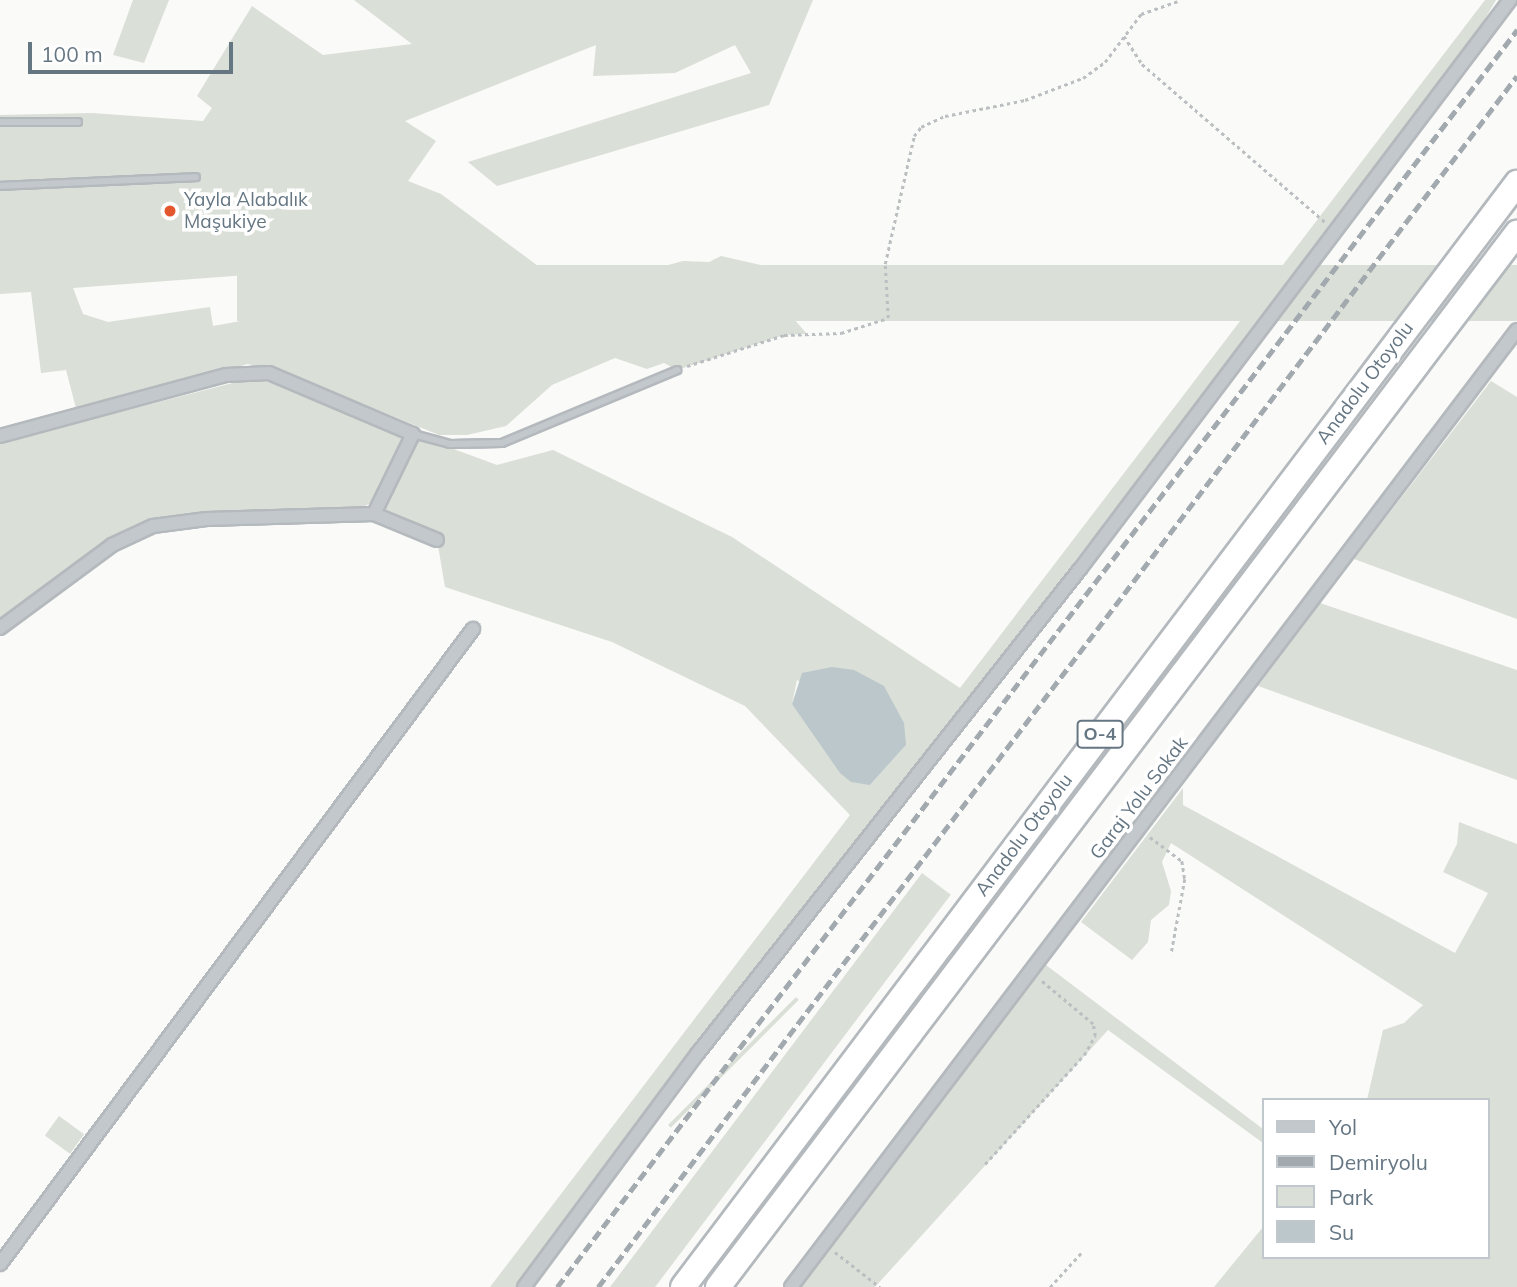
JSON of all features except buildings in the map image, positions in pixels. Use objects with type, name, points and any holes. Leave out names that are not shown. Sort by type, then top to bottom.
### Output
[{"type":"highway","name":"Anadolu Otoyolu","points":[[683,1287],[1517,183]]},
{"type":"highway","name":"Anadolu Otoyolu","points":[[718,1287],[1517,233]]},
{"type":"street","points":[[524,1287],[698,1053],[1080,569],[1510,0]]},
{"type":"street","name":"Garaj Yolu Sokak","points":[[791,1287],[1517,330]]},
{"type":"street","points":[[0,436],[226,374],[257,370],[413,433],[374,514]]},
{"type":"street","points":[[0,628],[112,545],[153,526],[206,519],[374,514],[437,540]]},
{"type":"street","points":[[0,1265],[473,629]]},
{"type":"lane","points":[[0,122],[78,122]]},
{"type":"lane","points":[[0,186],[196,177]]},
{"type":"lane","points":[[413,433],[450,444],[502,443],[677,370]]},
{"type":"path","points":[[677,370],[784,335],[841,333],[888,318],[885,264],[914,136],[921,127],[945,116],[1025,100],[1083,78],[1105,62],[1141,14],[1181,0]]},
{"type":"path","points":[[1124,36],[1142,64],[1319,216]]},
{"type":"path","points":[[1137,832],[1155,839],[1182,861],[1185,879],[1171,955]]},
{"type":"path","points":[[985,1164],[1084,1055],[1095,1036],[1093,1024],[1030,973]]},
{"type":"path","points":[[824,1243],[880,1287]]},
{"type":"path","points":[[1049,1287],[1082,1252]]},
{"type":"green space","points":[[133,0],[169,0],[144,63],[113,55]]},
{"type":"green space","points":[[354,0],[813,0],[769,105],[497,186],[468,162],[751,73],[735,45],[675,73],[593,76],[596,45],[405,121],[436,141],[408,181],[441,194],[561,283],[588,284],[599,271],[624,293],[638,276],[661,267],[683,261],[709,262],[721,256],[778,269],[775,288],[786,310],[807,334],[784,335],[677,370],[664,363],[647,369],[615,358],[552,385],[506,426],[467,435],[439,435],[290,374],[248,364],[77,412],[66,370],[41,373],[31,292],[0,294],[0,115],[92,113],[203,121],[212,108],[197,96],[252,6],[323,55],[412,44]],"holes":[[[300,271],[268,316],[213,326],[210,307],[108,322],[83,314],[73,288]]]},
{"type":"green space","points":[[1485,0],[1496,0],[1470,44],[520,1287],[490,1287],[850,815],[745,706],[612,642],[445,587],[437,540],[374,514],[413,434],[497,465],[553,450],[732,537],[960,688]],"holes":[[[797,680],[906,745],[870,785],[792,704]]]},
{"type":"green space","points":[[237,265],[1517,265],[1517,321],[237,321]]},
{"type":"green space","points":[[248,379],[277,383],[405,436],[374,502],[353,511],[186,514],[155,520],[0,623],[0,443]]},
{"type":"green space","points":[[1491,381],[1517,397],[1517,619],[1354,559]]},
{"type":"green space","points":[[1320,603],[1517,670],[1517,780],[1258,686]]},
{"type":"green space","points":[[1183,788],[1183,805],[1455,953],[1488,893],[1443,872],[1457,844],[1459,822],[1517,844],[1517,1287],[1214,1287],[1262,1228],[1262,1259],[1489,1259],[1489,1098],[1367,1098],[1383,1030],[1404,1023],[1423,1005],[1171,843],[1162,862],[1171,891],[1169,905],[1151,920],[1148,942],[1132,960],[1081,922]]},
{"type":"green space","points":[[922,873],[951,895],[655,1287],[610,1287]]},
{"type":"green space","points":[[1046,965],[1262,1128],[1262,1142],[1108,1030],[875,1287],[799,1287]]},
{"type":"green space","points":[[796,997],[799,1000],[671,1128],[668,1125]]},
{"type":"green space","points":[[59,1116],[84,1134],[70,1154],[45,1135]]},
{"type":"water","points":[[832,667],[854,670],[884,686],[904,723],[906,745],[870,785],[851,782],[840,773],[792,704],[802,673]]},
{"type":"railway","points":[[557,1287],[1517,30]]},
{"type":"railway","points":[[598,1287],[1517,76]]},
{"type":"place","name":"Yayla Alabalık Maşukiye","points":[[170,211]]}]
